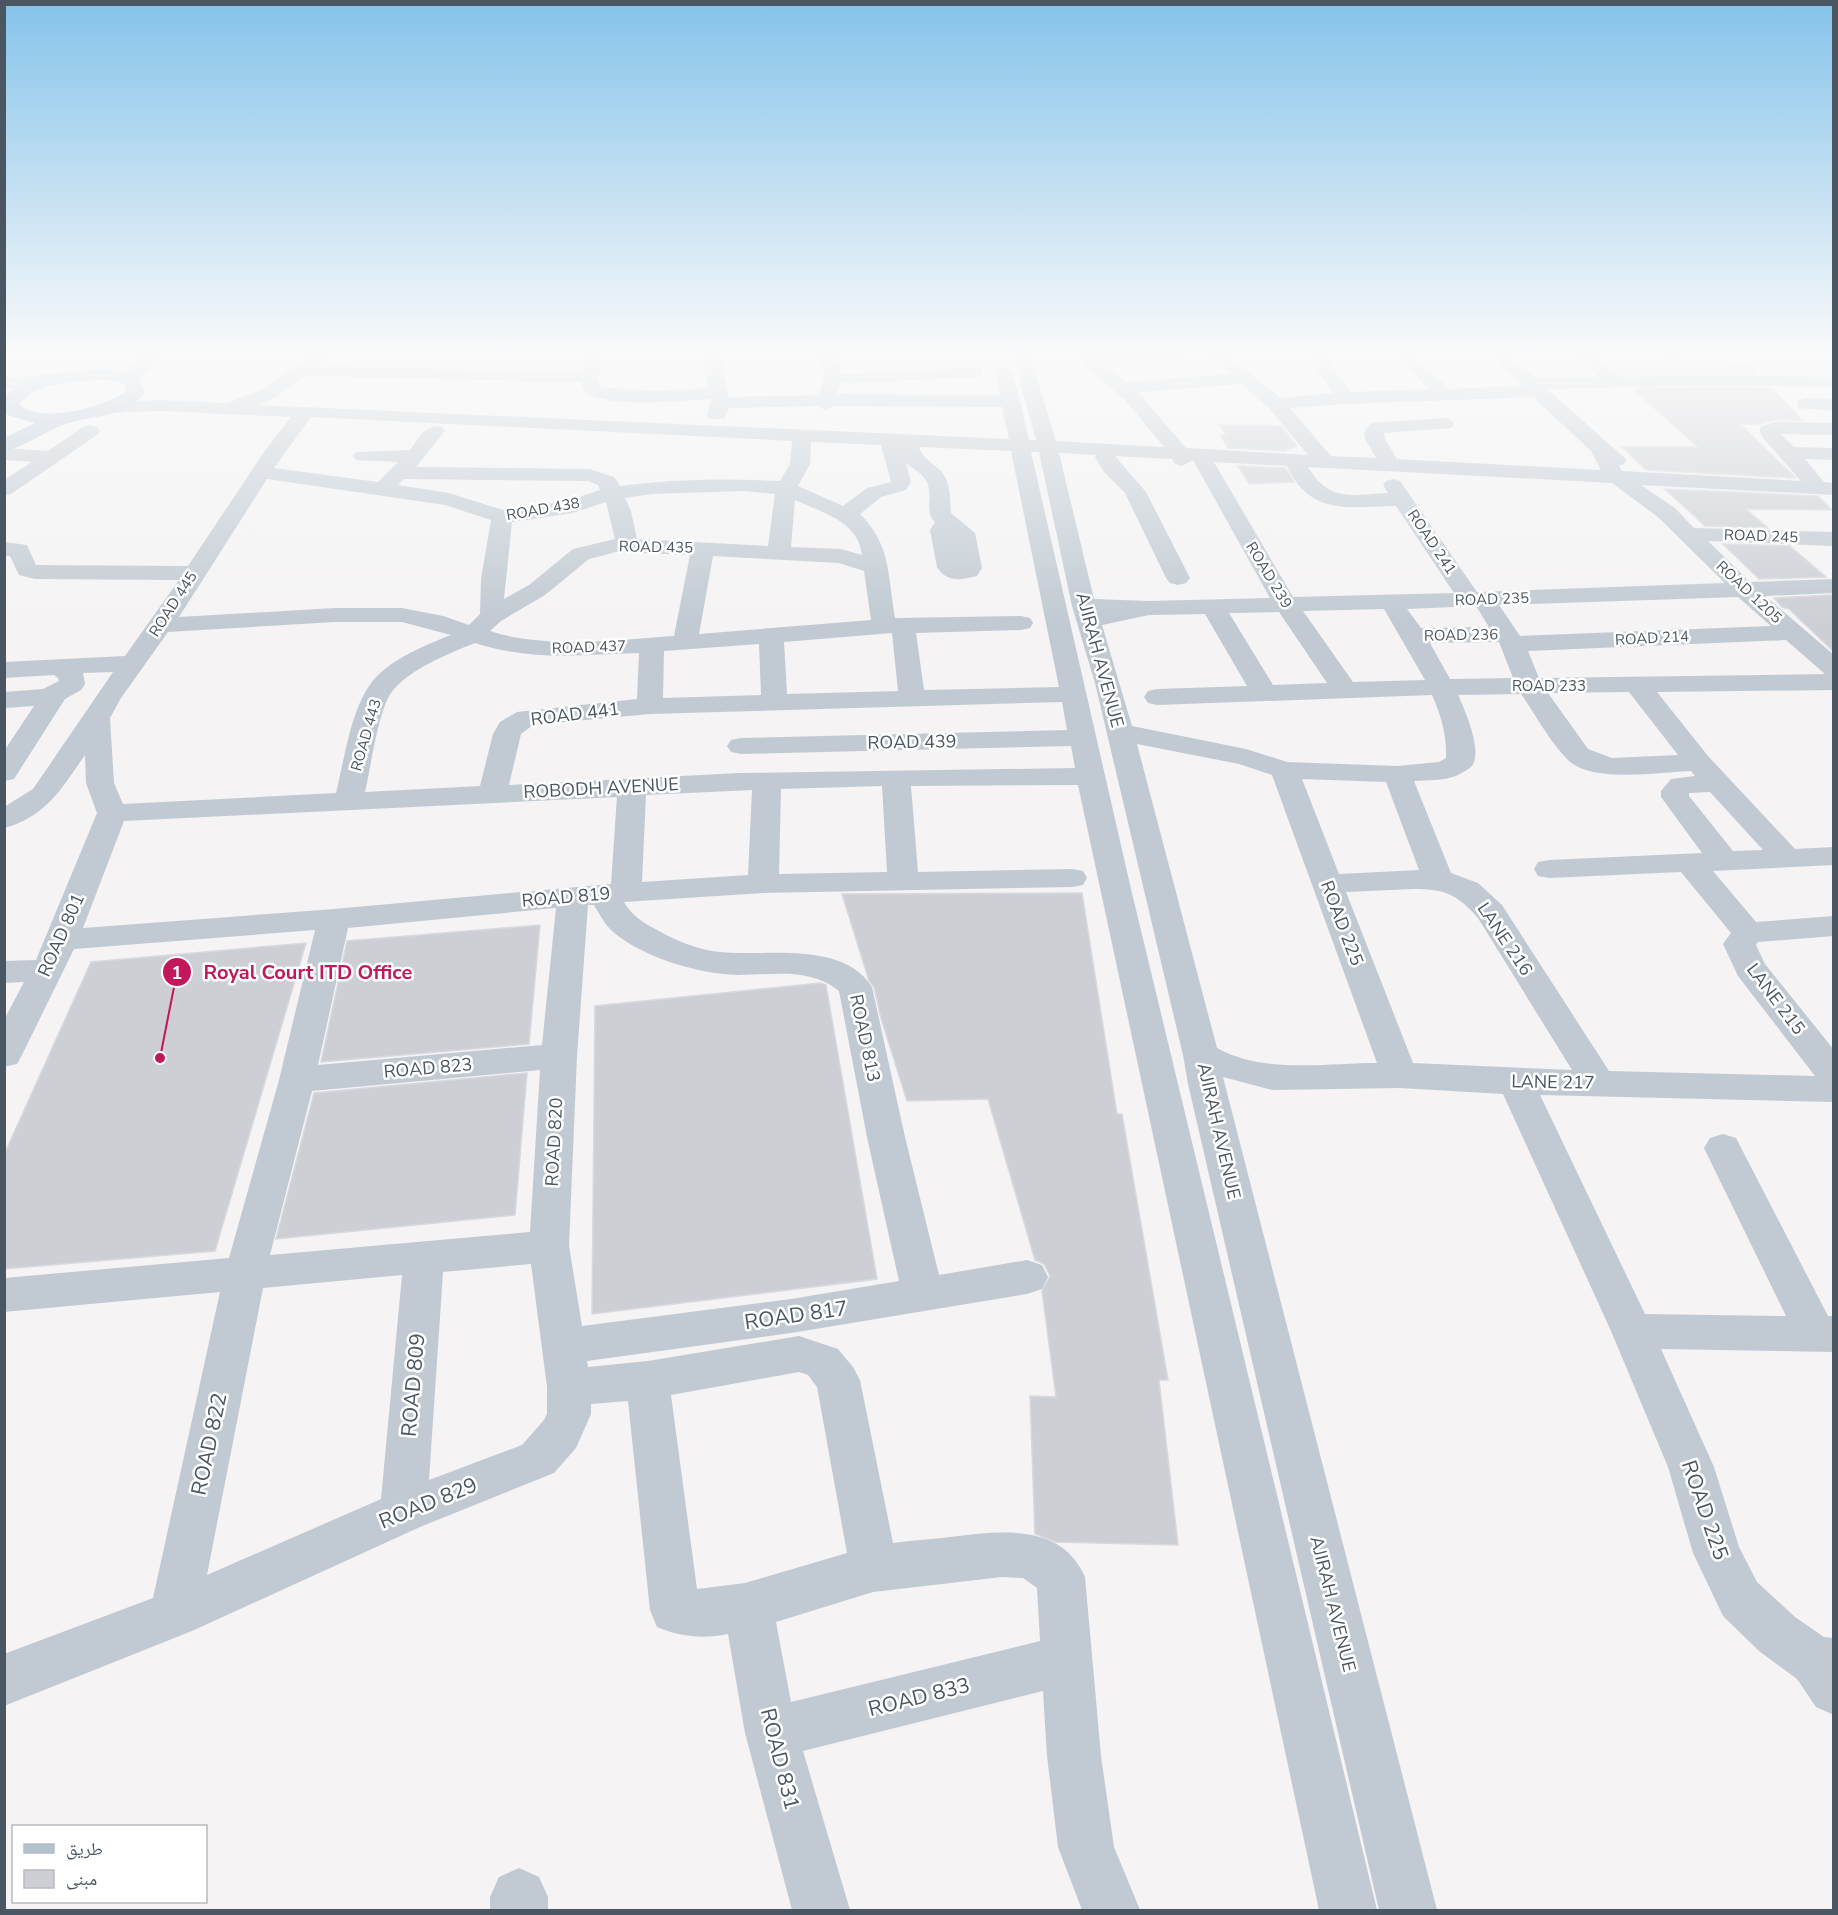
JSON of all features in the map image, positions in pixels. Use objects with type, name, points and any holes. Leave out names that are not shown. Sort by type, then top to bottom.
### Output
[{"type":"street","points":[[4,490],[72,443]]},
{"type":"street","name":"ROAD 445","points":[[97,718],[108,697],[161,625],[193,573],[281,443]]},
{"type":"street","points":[[382,488],[416,456],[426,443]]},
{"type":"street","points":[[779,552],[786,488],[800,464],[806,443]]},
{"type":"street","points":[[905,443],[901,483],[894,488],[874,492],[846,514],[865,531],[874,556],[912,698]]},
{"type":"street","points":[[906,443],[912,458],[934,476],[938,484],[940,516],[946,522]]},
{"type":"street","points":[[943,443],[1298,466],[1828,490]]},
{"type":"street","name":"AJIRAH AVENUE","points":[[1032,443],[1035,449]]},
{"type":"street","name":"AJIRAH AVENUE","points":[[1034,443],[1062,620],[1103,703],[1201,1055],[1410,1907]]},
{"type":"street","name":"ROAD 239","points":[[1177,443],[1191,458],[1286,605],[1345,690]]},
{"type":"street","points":[[1309,443],[1325,462]]},
{"type":"street","points":[[1377,443],[1395,483]]},
{"type":"street","name":"ROAD 1205","points":[[1594,443],[1744,589],[1833,669]]},
{"type":"street","points":[[1780,443],[1828,490]]},
{"type":"street","points":[[1035,449],[1105,457],[1325,462],[1395,483],[1632,480]]},
{"type":"street","points":[[1790,453],[1833,454]]},
{"type":"street","points":[[4,454],[53,457]]},
{"type":"street","points":[[363,456],[416,456]]},
{"type":"street","points":[[1105,457],[1110,468],[1130,484],[1135,492],[1178,578]]},
{"type":"street","points":[[1298,466],[1309,486],[1322,496],[1353,500],[1395,483],[1399,476],[1415,471]]},
{"type":"street","name":"ROAD 241","points":[[1365,468],[1395,483],[1477,600],[1510,639],[1529,686],[1578,755],[1585,760],[1612,766],[1698,762]]},
{"type":"street","name":"ROAD 438","points":[[262,472],[449,499],[502,518],[572,507],[612,493],[652,488],[744,485],[786,488],[846,514]]},
{"type":"street","points":[[399,473],[590,475],[607,481],[620,511],[627,545]]},
{"type":"street","points":[[483,625],[493,584],[502,518]]},
{"type":"street","name":"ROAD 245","points":[[1688,534],[1829,536]]},
{"type":"street","name":"ROAD 435","points":[[483,625],[537,590],[581,554],[595,548],[627,545],[874,556]]},
{"type":"street","points":[[685,643],[703,548]]},
{"type":"street","points":[[4,549],[19,550],[27,570],[35,572],[193,573]]},
{"type":"street","points":[[493,584],[505,590],[537,590]]},
{"type":"street","name":"ROAD 235","points":[[1062,620],[1149,608],[1477,600],[1833,586]]},
{"type":"street","name":"ROAD 236","points":[[1390,602],[1414,636],[1442,687],[1463,748],[1460,762],[1445,770],[1397,774]]},
{"type":"street","points":[[1213,607],[1264,692]]},
{"type":"street","name":"ROAD 437","points":[[161,625],[335,615],[394,615],[483,625],[507,645],[551,649],[685,643],[893,626],[1062,620]]},
{"type":"street","name":"ROAD 443","points":[[349,800],[371,708],[380,689],[401,669],[483,625]]},
{"type":"street","points":[[763,884],[753,782],[741,746],[760,701],[771,636]]},
{"type":"street","name":"ROAD 236","points":[[1414,636],[1510,639]]},
{"type":"street","name":"ROAD 214","points":[[1510,639],[1798,637],[1833,642]]},
{"type":"street","points":[[652,645],[650,706],[875,698],[1103,703],[1284,770],[1397,774],[1438,879]]},
{"type":"street","points":[[4,670],[133,663]]},
{"type":"street","points":[[4,700],[54,695],[72,684],[71,674],[58,666]]},
{"type":"street","name":"ROAD 233","points":[[1103,703],[1157,697],[1264,692],[1442,687],[1833,682]]},
{"type":"street","points":[[1638,686],[1698,762],[1788,859]]},
{"type":"street","points":[[7,765],[54,695]]},
{"type":"street","points":[[875,698],[879,742],[903,882]]},
{"type":"street","name":"AJIRAH AVENUE","points":[[1103,703],[1083,738],[1115,889],[1348,1911]]},
{"type":"street","name":"ROAD 441","points":[[494,793],[507,734],[517,722],[538,716],[650,706]]},
{"type":"street","points":[[97,718],[100,783],[112,813]]},
{"type":"street","points":[[4,819],[26,808],[43,795],[97,718]]},
{"type":"street","points":[[4,729],[34,727]]},
{"type":"street","name":"ROAD 439","points":[[741,746],[1083,738]]},
{"type":"street","name":"ROAD 225","points":[[1284,770],[1400,1075]]},
{"type":"street","name":"ROBODH AVENUE","points":[[112,813],[753,782],[886,778],[1091,777]]},
{"type":"street","points":[[1718,783],[1681,786],[1675,791],[1675,797],[1725,862]]},
{"type":"street","name":"ROAD 820","points":[[567,1366],[549,1246],[559,1056],[601,894],[632,787]]},
{"type":"street","name":"ROAD 801","points":[[4,1055],[62,940],[112,813]]},
{"type":"street","points":[[1072,878],[1107,847]]},
{"type":"street","points":[[1549,869],[1833,856]]},
{"type":"street","points":[[1690,863],[1748,933],[1833,926]]},
{"type":"street","name":"ROAD 819","points":[[62,940],[334,919],[601,894],[763,884],[1072,878],[1115,889]]},
{"type":"street","name":"LANE 216","points":[[1327,884],[1438,879],[1458,885],[1475,896],[1491,912],[1597,1082]]},
{"type":"street","name":"ROAD 813","points":[[601,894],[620,920],[681,955],[718,963],[799,965],[826,969],[844,975],[855,987],[923,1295]]},
{"type":"street","points":[[245,1273],[297,1080],[334,919]]},
{"type":"street","name":"LANE 215","points":[[1748,933],[1739,944],[1750,968],[1833,1075]]},
{"type":"street","points":[[4,972],[47,970]]},
{"type":"street","name":"LANE 217","points":[[1201,1055],[1215,1063],[1272,1077]]},
{"type":"street","name":"ROAD 823","points":[[297,1080],[559,1056]]},
{"type":"street","name":"LANE 217","points":[[1213,1110],[1233,1087],[1272,1077],[1400,1075],[1516,1082],[1833,1089]]},
{"type":"street","name":"ROAD 225","points":[[1516,1082],[1632,1331],[1691,1467],[1718,1552],[1740,1599],[1777,1634],[1827,1671]]},
{"type":"street","points":[[1632,1331],[1825,1334],[1723,1148]]},
{"type":"street","points":[[4,1294],[549,1246]]},
{"type":"street","name":"ROAD 809","points":[[403,1512],[424,1257]]},
{"type":"street","name":"ROAD 822","points":[[174,1614],[245,1273]]},
{"type":"street","name":"ROAD 817","points":[[567,1366],[791,1316],[1027,1277]]},
{"type":"street","points":[[567,1366],[648,1380],[799,1354],[823,1362],[838,1380],[874,1569]]},
{"type":"street","name":"ROAD 829","points":[[4,1680],[174,1614],[403,1512],[538,1459],[560,1434],[568,1414],[567,1366]]},
{"type":"street","points":[[648,1380],[656,1468],[675,1610],[689,1615],[748,1606],[874,1569],[1017,1552],[1044,1562],[1061,1577],[1074,1756],[1086,1847],[1111,1911]]},
{"type":"street","name":"ROAD 831","points":[[748,1606],[771,1733],[820,1911]]},
{"type":"street","name":"ROAD 833","points":[[771,1733],[1066,1660]]},
{"type":"building","points":[[1225,443],[1295,443],[1297,446],[1284,451],[1228,448]]},
{"type":"building","points":[[1694,443],[1760,443],[1796,478],[1646,470],[1622,447],[1698,447]]},
{"type":"building","points":[[1238,466],[1286,468],[1294,482],[1249,484]]},
{"type":"building","points":[[1665,489],[1818,496],[1832,510],[1746,509],[1768,528],[1705,526]]},
{"type":"building","points":[[1723,544],[1790,546],[1826,577],[1759,579]]},
{"type":"building","points":[[1833,595],[1833,651],[1789,609],[1782,607],[1774,598]]},
{"type":"building","points":[[1082,893],[1117,1114],[1122,1114],[1168,1380],[1159,1380],[1178,1545],[1056,1542],[1035,1534],[1030,1396],[1056,1397],[1042,1291],[1050,1276],[1044,1264],[1035,1260],[988,1099],[907,1101],[881,1018],[874,987],[869,981],[842,894]]},
{"type":"building","points":[[540,925],[529,1044],[321,1062],[347,941]]},
{"type":"building","points":[[306,943],[215,1251],[4,1269],[4,1155],[91,962]]},
{"type":"building","points":[[820,983],[826,985],[877,1279],[592,1314],[595,1006]]},
{"type":"building","points":[[527,1073],[515,1215],[276,1239],[314,1093]]},
{"type":"place","name":"Royal Court ITD Office","points":[[160,1058]]}]
